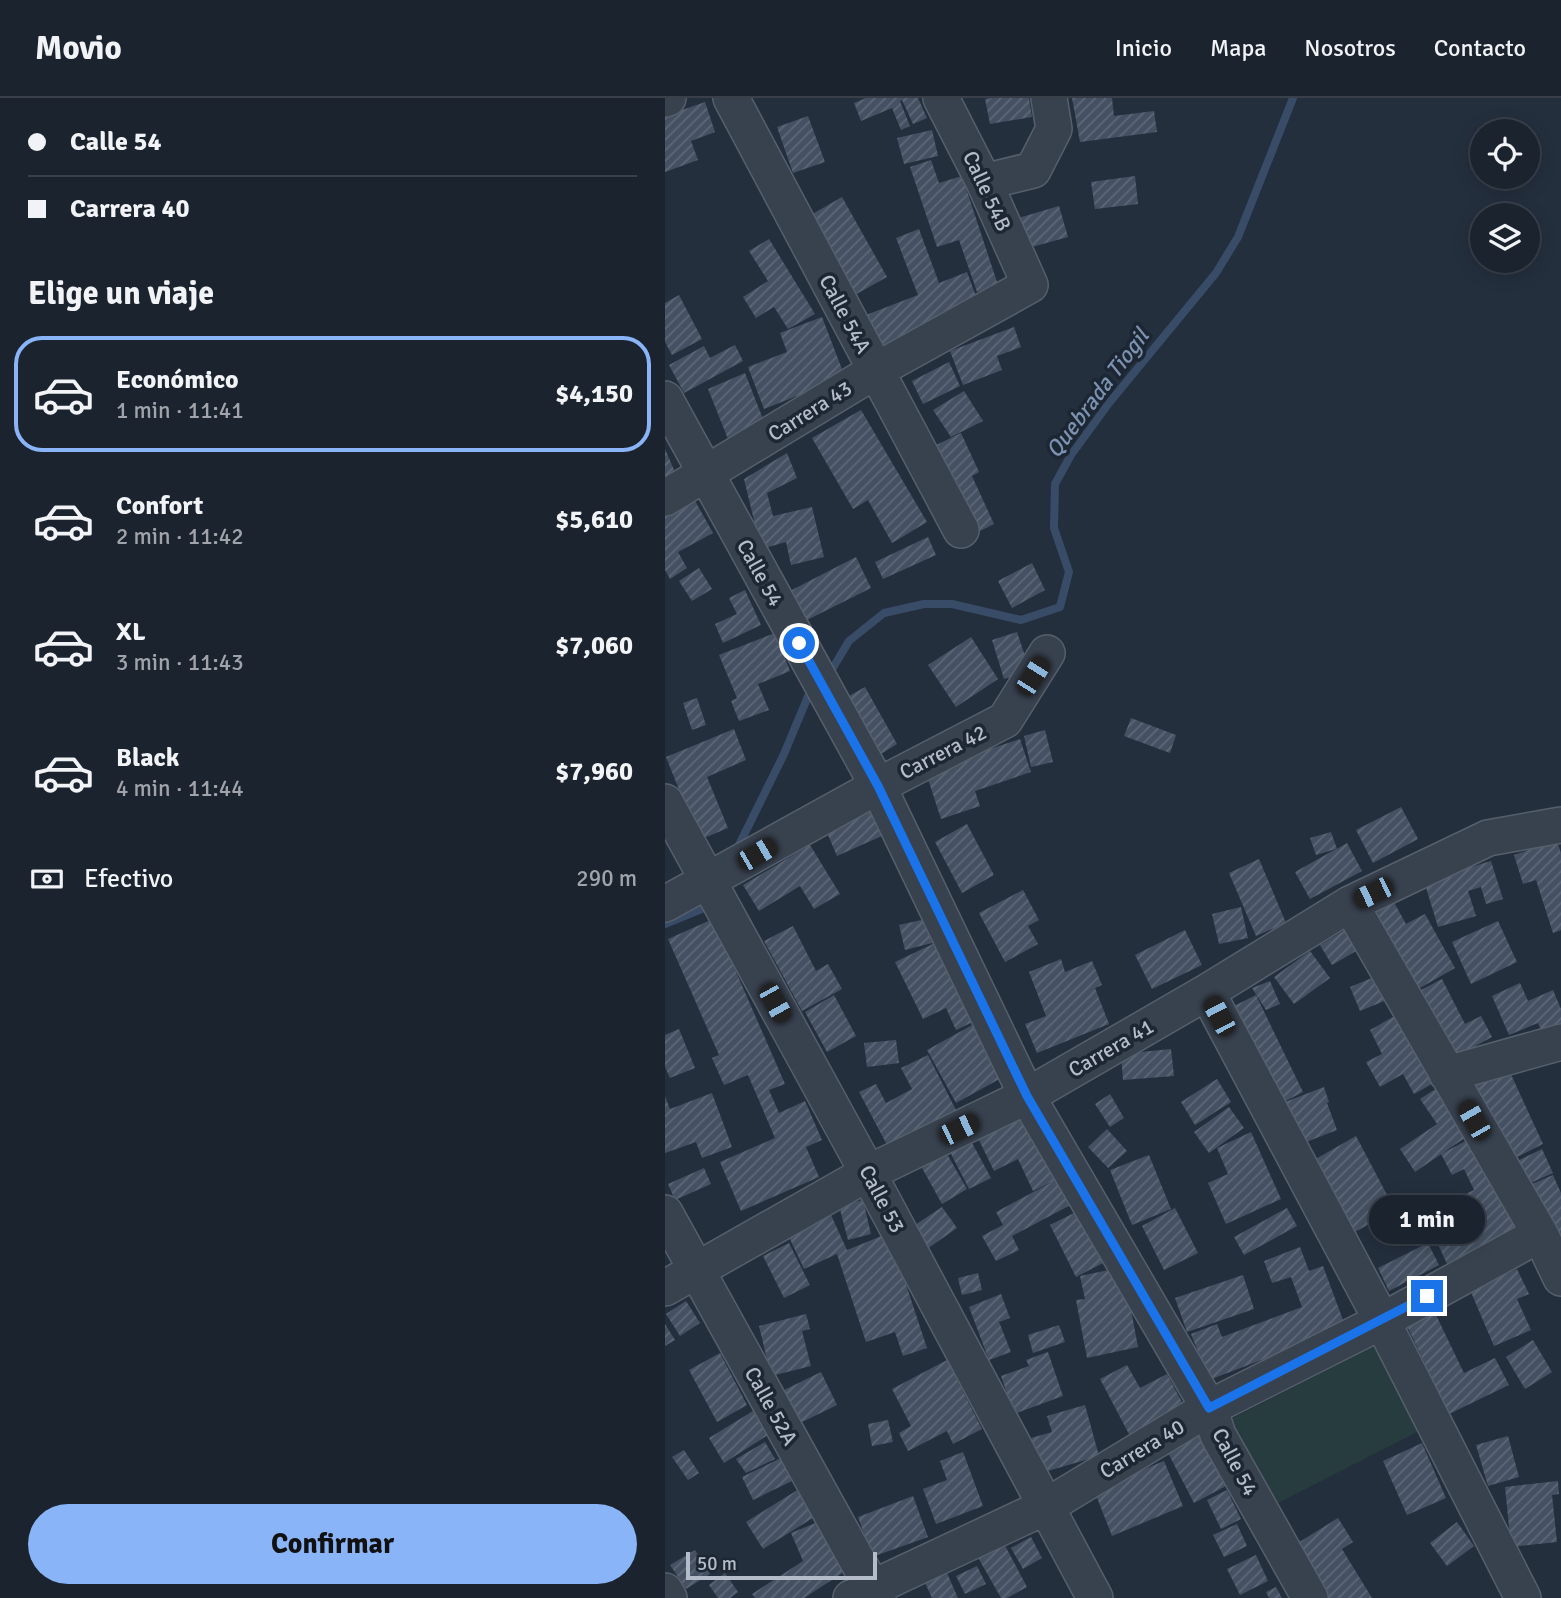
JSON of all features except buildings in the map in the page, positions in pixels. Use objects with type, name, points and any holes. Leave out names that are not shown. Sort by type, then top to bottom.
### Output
[{"type":"street","name":"Calle 54A","points":[[730,98],[961,530]]},
{"type":"street","name":"Calle 54B","points":[[940,98],[984,182],[1030,285]]},
{"type":"street","points":[[984,182],[1033,170],[1054,129],[1049,98]]},
{"type":"street","name":"Carrera 43","points":[[665,498],[876,371],[1030,285]]},
{"type":"street","name":"Calle 54","points":[[665,399],[878,786],[1027,1096],[1209,1408],[1218,1436],[1310,1598]]},
{"type":"street","name":"Carrera 42","points":[[665,904],[878,786],[1005,720],[1047,653]]},
{"type":"street","name":"Calle 53","points":[[665,802],[868,1173],[1095,1598]]},
{"type":"street","name":"Carrera 41","points":[[665,1288],[868,1173],[1027,1096],[1207,992],[1350,904],[1488,838],[1561,825]]},
{"type":"street","points":[[1350,904],[1540,1234],[1561,1278]]},
{"type":"street","points":[[1207,992],[1382,1321],[1523,1598]]},
{"type":"street","points":[[1447,1074],[1561,1042]]},
{"type":"street","name":"Calle 52A","points":[[665,1213],[867,1594]]},
{"type":"street","name":"Carrera 40","points":[[867,1594],[1047,1506],[1209,1408],[1382,1321],[1540,1234]]},
{"type":"street","points":[[665,1591],[669,1598]]},
{"type":"green space","points":[[1375,1345],[1419,1431],[1272,1506],[1229,1420]]},
{"type":"waterway","name":"Quebrada Tiogil","points":[[831,671],[849,641],[884,613],[924,604],[952,604],[1021,620],[1060,607],[1069,572],[1054,528],[1055,484],[1071,455],[1109,403],[1216,273],[1238,237],[1293,98]]},
{"type":"waterway","name":"Quebrada Tiogil","points":[[736,851],[784,754],[809,694]]},
{"type":"waterway","name":"Quebrada Tiogil","points":[[665,924],[709,906]]},
{"type":"route","points":[[799,643],[878,786],[1027,1096],[1209,1408],[1427,1296]]}]
